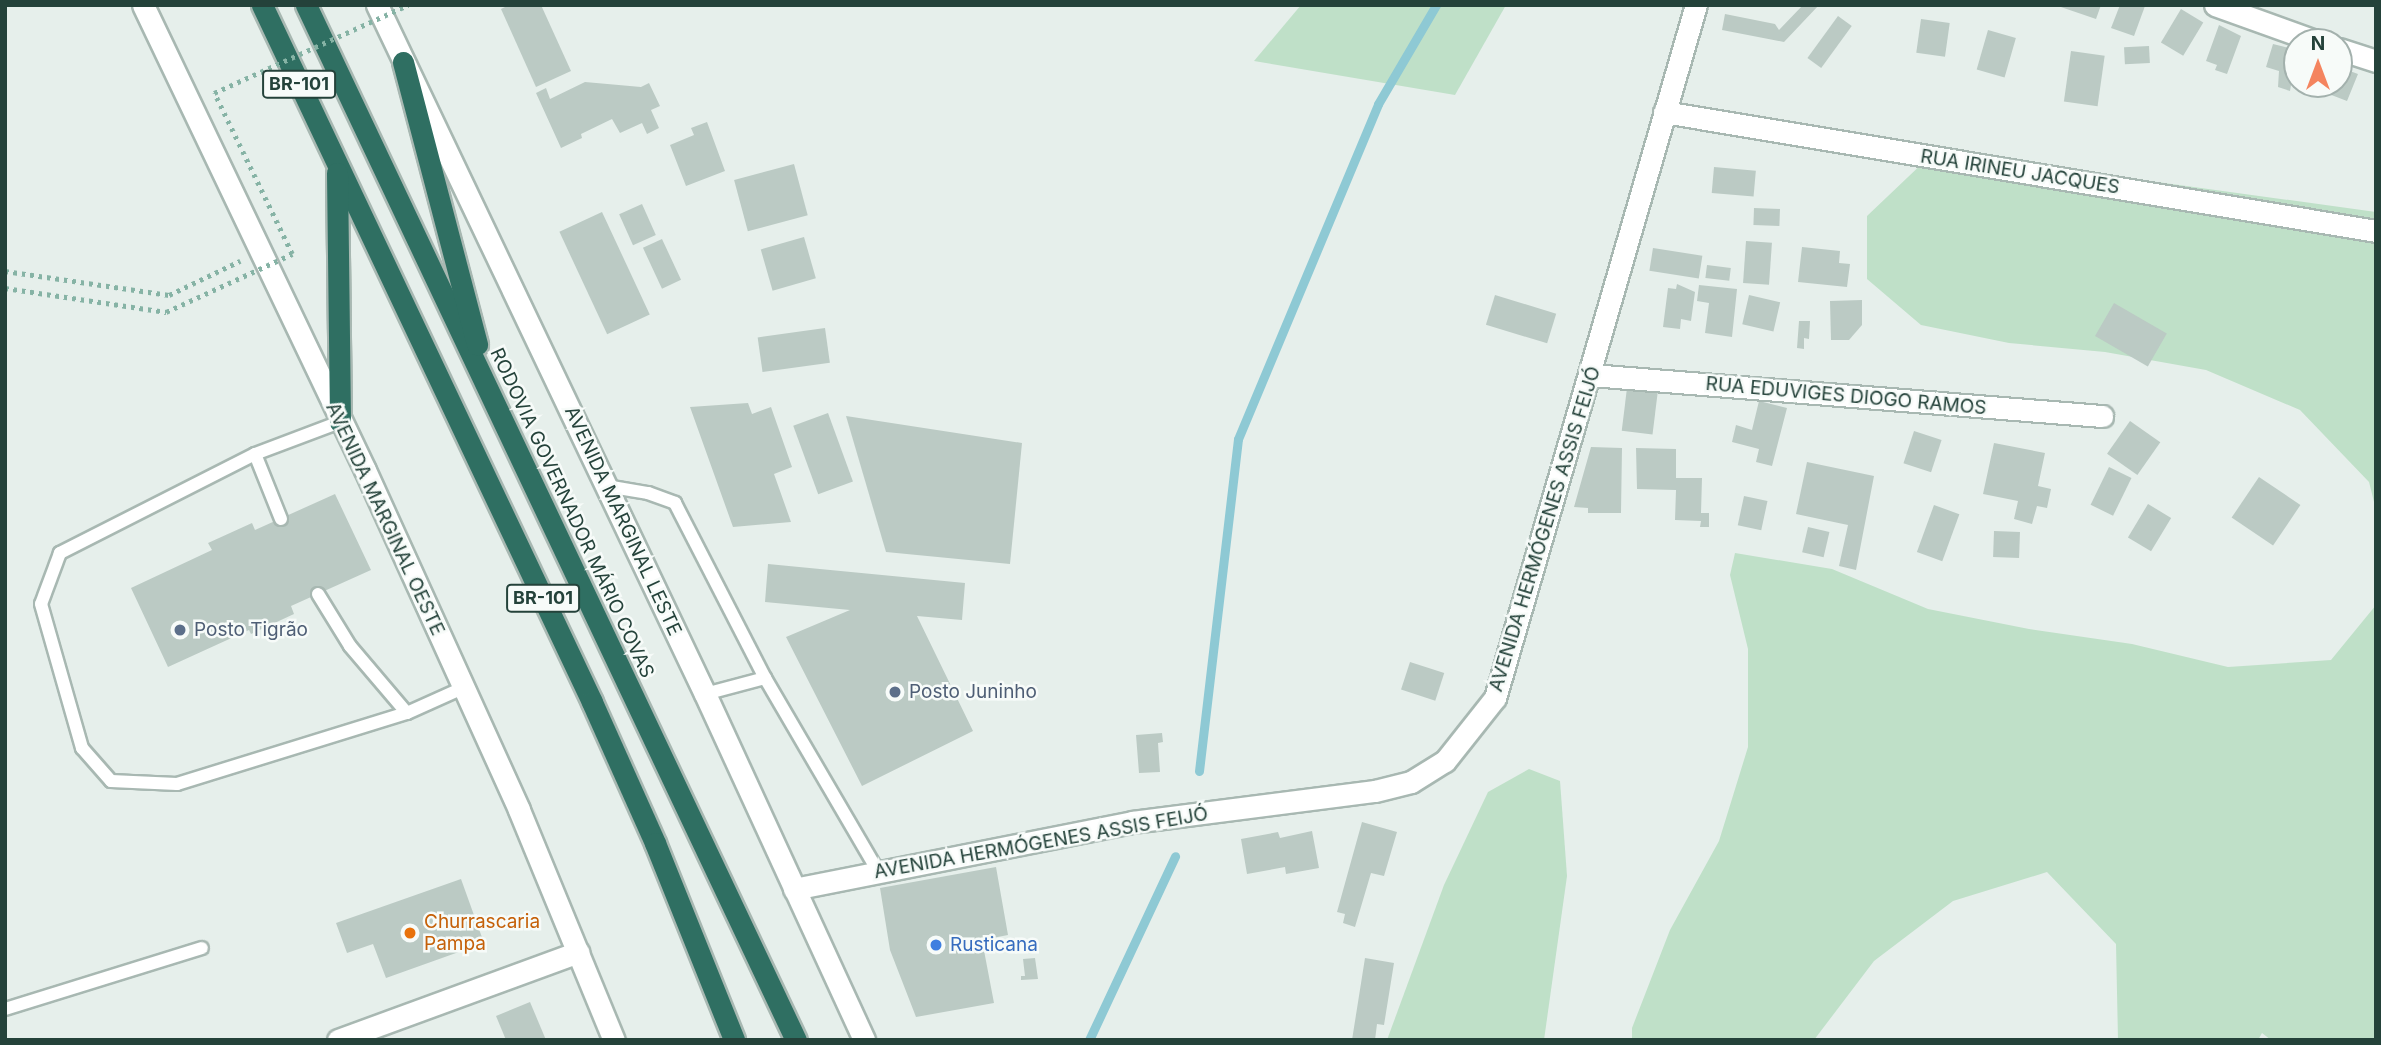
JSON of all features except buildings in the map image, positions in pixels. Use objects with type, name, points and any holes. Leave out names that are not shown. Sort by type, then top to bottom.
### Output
[{"type":"highway","name":"BR-101","points":[[262,5],[592,702],[655,843],[734,1040]]},
{"type":"highway","name":"RODOVIA GOVERNADOR MÁRIO COVAS","points":[[306,5],[796,1040]]},
{"type":"highway","points":[[404,62],[490,394]]},
{"type":"highway","points":[[337,163],[340,422]]},
{"type":"main road","name":"AVENIDA MARGINAL OESTE","points":[[143,5],[340,422],[538,852],[614,1040]]},
{"type":"main road","name":"AVENIDA MARGINAL LESTE","points":[[377,5],[705,694],[864,1040]]},
{"type":"main road","name":"AVENIDA HERMÓGENES ASSIS FEIJÓ","points":[[794,889],[1132,822],[1375,791],[1411,782],[1445,761],[1495,698],[1591,375],[1696,5]]},
{"type":"main road","points":[[2215,5],[2283,29]]},
{"type":"main road","points":[[2353,54],[2376,61]]},
{"type":"main road","name":"RUA IRINEU JACQUES","points":[[1664,112],[2376,231]]},
{"type":"main road","name":"RUA EDUVIGES DIOGO RAMOS","points":[[1591,375],[2102,416]]},
{"type":"main road","points":[[338,1040],[578,952]]},
{"type":"lane","points":[[340,422],[255,454],[60,553],[41,604],[82,748],[111,781],[177,784],[407,713],[463,688]]},
{"type":"lane","points":[[255,454],[281,519]]},
{"type":"lane","points":[[606,486],[648,493],[675,503],[765,678],[878,871]]},
{"type":"lane","points":[[318,594],[350,646],[407,713]]},
{"type":"lane","points":[[705,694],[765,678]]},
{"type":"lane","points":[[5,1009],[202,948]]},
{"type":"path","points":[[5,288],[166,312],[292,254],[214,93],[408,5]]},
{"type":"path","points":[[5,271],[169,295],[260,251]]},
{"type":"green space","points":[[1301,5],[1506,5],[1455,95],[1254,61]]},
{"type":"green space","points":[[1928,158],[2020,163],[2376,212],[2376,510],[2369,482],[2300,410],[2206,370],[2105,352],[2009,343],[1921,325],[1867,279],[1867,216]]},
{"type":"green space","points":[[1735,553],[1832,569],[1928,609],[2029,629],[2132,644],[2228,667],[2331,660],[2376,605],[2376,1040],[2271,1040],[2262,1033],[2258,1040],[2118,1040],[2116,944],[2047,872],[1953,901],[1874,961],[1814,1040],[1632,1040],[1632,1028],[1670,930],[1719,841],[1748,747],[1748,649],[1730,575]]},
{"type":"green space","points":[[1529,769],[1560,781],[1567,876],[1544,1040],[1387,1040],[1444,885],[1488,792]]},
{"type":"waterway","points":[[1199,771],[1238,439],[1378,104],[1436,5]]},
{"type":"waterway","points":[[1089,1040],[1175,856]]},
{"type":"place","name":"Posto Tigrão","points":[[180,630]]},
{"type":"place","name":"Posto Juninho","points":[[895,692]]},
{"type":"place","name":"Churrascaria Pampa","points":[[410,933]]},
{"type":"place","name":"Rusticana","points":[[936,945]]}]
